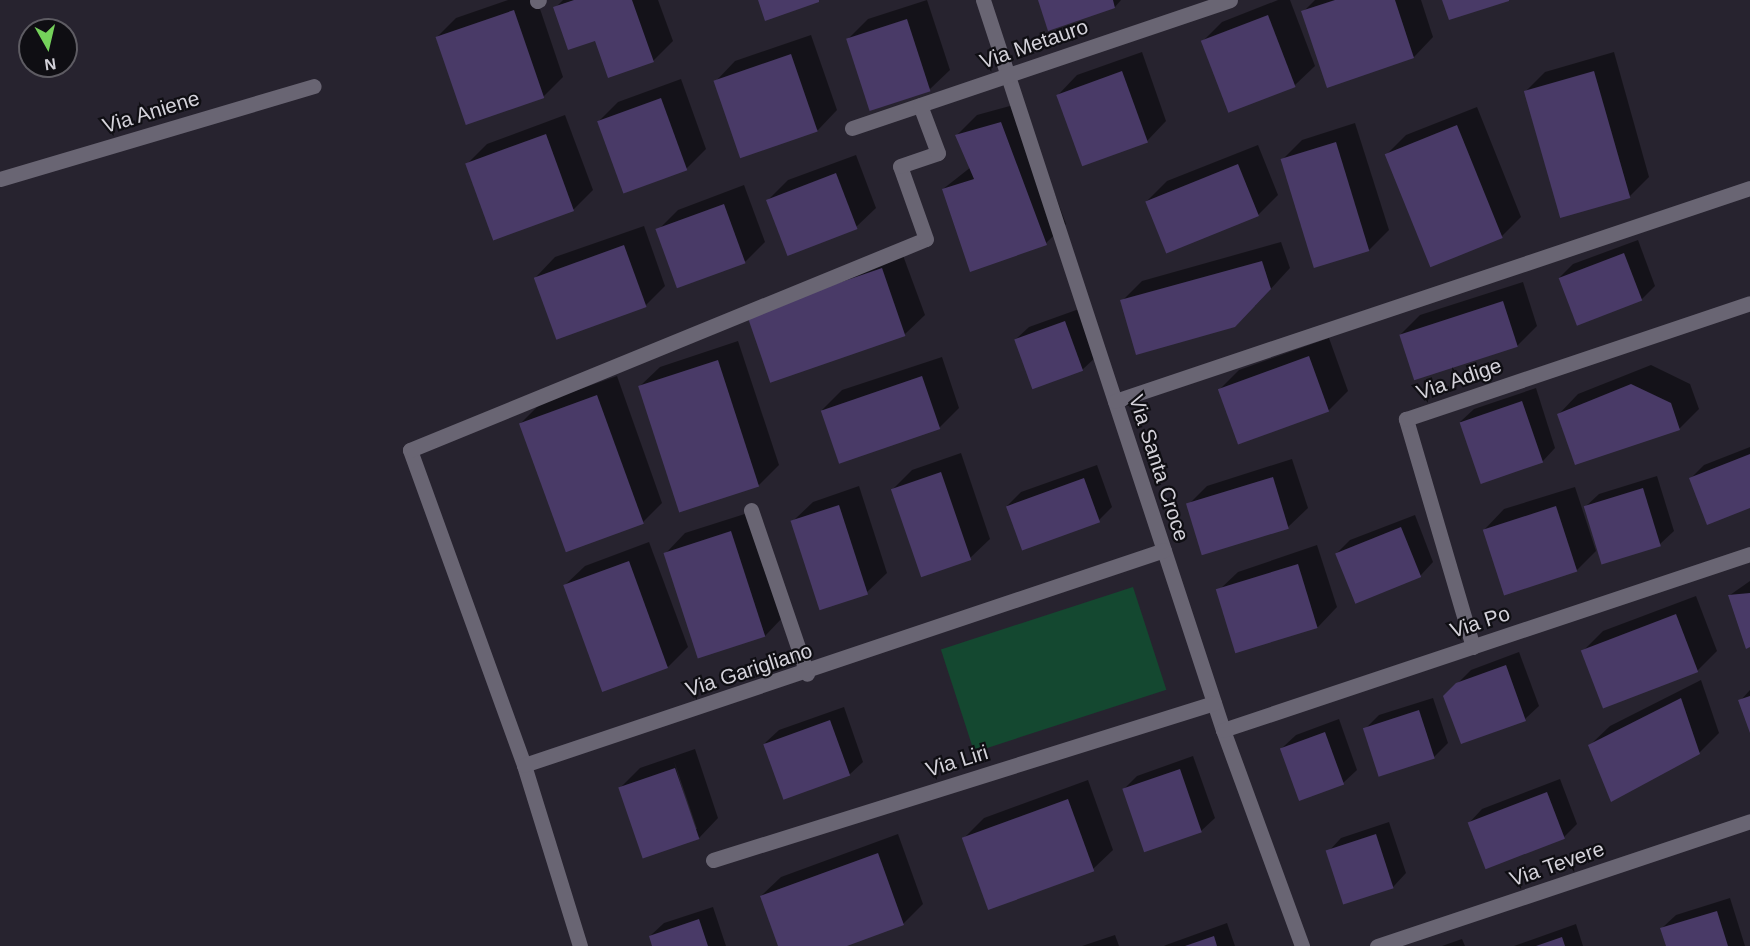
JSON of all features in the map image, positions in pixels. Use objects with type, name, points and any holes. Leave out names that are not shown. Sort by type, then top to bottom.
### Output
[{"type":"street","name":"Via Santa Croce","points":[[983,0],[1223,730],[1302,946]]},
{"type":"street","name":"Via Metauro","points":[[852,128],[1230,0]]},
{"type":"street","name":"Via Aniene","points":[[0,178],[313,86]]},
{"type":"street","points":[[580,946],[524,765],[410,450],[926,239],[900,166],[938,153],[920,105]]},
{"type":"street","points":[[1115,401],[1750,188]]},
{"type":"street","name":"Via Adige","points":[[1473,647],[1406,419],[1750,303]]},
{"type":"street","points":[[751,510],[807,674]]},
{"type":"street","name":"Via Garigliano","points":[[524,765],[807,674],[1164,550]]},
{"type":"street","name":"Via Po","points":[[1223,730],[1750,554]]},
{"type":"street","name":"Via Liri","points":[[712,860],[1214,703]]},
{"type":"street","name":"Via Tevere","points":[[1377,946],[1750,821]]},
{"type":"green space","points":[[1133,587],[1166,690],[974,752],[941,649]]},
{"type":"building","points":[[574,0],[632,0],[654,62],[608,78],[595,41],[568,50],[553,7]]},
{"type":"building","points":[[758,0],[819,0],[819,2],[765,21]]},
{"type":"building","points":[[1038,0],[1113,0],[1115,8],[1048,31]]},
{"type":"building","points":[[1335,0],[1395,0],[1414,58],[1327,88],[1301,11]]},
{"type":"building","points":[[1442,0],[1509,0],[1509,1],[1449,20]]},
{"type":"building","points":[[514,10],[544,98],[466,125],[436,37]]},
{"type":"building","points":[[1268,15],[1296,87],[1228,113],[1201,41]]},
{"type":"building","points":[[907,19],[930,91],[870,111],[846,39]]},
{"type":"building","points":[[791,54],[818,132],[740,158],[713,81]]},
{"type":"building","points":[[1122,71],[1148,142],[1082,166],[1056,95]]},
{"type":"building","points":[[1594,71],[1630,198],[1560,218],[1524,91]]},
{"type":"building","points":[[661,98],[687,170],[623,194],[597,121]]},
{"type":"building","points":[[1001,122],[1047,245],[970,272],[942,189],[974,179],[955,135]]},
{"type":"building","points":[[1457,125],[1503,238],[1430,267],[1385,154]]},
{"type":"building","points":[[546,134],[574,211],[493,240],[465,163]]},
{"type":"building","points":[[1336,142],[1369,251],[1314,268],[1281,159]]},
{"type":"building","points":[[1238,164],[1259,216],[1166,253],[1145,201]]},
{"type":"building","points":[[836,173],[858,229],[787,256],[766,200]]},
{"type":"building","points":[[724,204],[746,263],[677,288],[655,229]]},
{"type":"building","points":[[624,245],[647,307],[556,340],[534,278]]},
{"type":"building","points":[[1624,253],[1642,301],[1577,326],[1559,278]]},
{"type":"building","points":[[1262,261],[1271,289],[1235,327],[1136,355],[1120,300]]},
{"type":"building","points":[[882,268],[905,336],[770,383],[747,315]]},
{"type":"building","points":[[1503,301],[1518,347],[1414,380],[1399,335]]},
{"type":"building","points":[[1065,321],[1083,371],[1032,389],[1014,339]]},
{"type":"building","points":[[1309,356],[1329,411],[1238,445],[1218,389]]},
{"type":"building","points":[[718,360],[759,486],[679,512],[638,386]]},
{"type":"building","points":[[922,376],[940,429],[839,464],[821,411]]},
{"type":"building","points":[[1631,384],[1671,403],[1680,430],[1575,465],[1557,414]]},
{"type":"building","points":[[597,395],[644,524],[566,552],[519,423]]},
{"type":"building","points":[[1522,401],[1543,462],[1481,484],[1460,422]]},
{"type":"building","points":[[1750,454],[1750,508],[1707,525],[1689,478]]},
{"type":"building","points":[[941,472],[971,560],[921,577],[891,489]]},
{"type":"building","points":[[1273,477],[1289,529],[1202,555],[1186,504]]},
{"type":"building","points":[[1084,478],[1100,522],[1022,551],[1006,506]]},
{"type":"building","points":[[1643,488],[1661,546],[1602,564],[1584,506]]},
{"type":"building","points":[[839,505],[868,594],[820,610],[790,521]]},
{"type":"building","points":[[1556,506],[1577,572],[1504,595],[1483,530]]},
{"type":"building","points":[[1401,527],[1421,577],[1355,604],[1335,554]]},
{"type":"building","points":[[731,531],[765,637],[698,659],[663,553]]},
{"type":"building","points":[[629,561],[668,668],[602,692],[563,585]]},
{"type":"building","points":[[1298,564],[1318,628],[1235,653],[1216,589]]},
{"type":"building","points":[[1750,593],[1750,647],[1746,649],[1728,595]]},
{"type":"building","points":[[1676,614],[1698,672],[1603,708],[1581,651]]},
{"type":"building","points":[[1506,665],[1526,721],[1461,744],[1443,696],[1456,683]]},
{"type":"building","points":[[1750,696],[1750,733],[1738,700]]},
{"type":"building","points":[[1681,698],[1700,754],[1611,802],[1588,745]]},
{"type":"building","points":[[1419,710],[1435,759],[1379,777],[1363,728]]},
{"type":"building","points":[[830,720],[850,775],[783,800],[763,744]]},
{"type":"building","points":[[1325,732],[1344,785],[1299,801],[1280,748]]},
{"type":"building","points":[[675,768],[699,839],[643,858],[618,788]]},
{"type":"building","points":[[1180,769],[1202,832],[1144,852],[1122,789]]},
{"type":"building","points":[[1547,792],[1565,839],[1486,869],[1468,822]]},
{"type":"building","points":[[1068,799],[1094,871],[988,910],[962,838]]},
{"type":"building","points":[[1376,834],[1394,888],[1343,905],[1326,850]]},
{"type":"building","points":[[878,853],[904,925],[847,946],[778,946],[760,896]]},
{"type":"building","points":[[1717,911],[1728,946],[1666,946],[1660,928]]},
{"type":"building","points":[[699,919],[708,946],[652,946],[649,936]]},
{"type":"building","points":[[1214,936],[1217,946],[1185,946]]},
{"type":"building","points":[[1562,937],[1565,946],[1536,946]]}]
